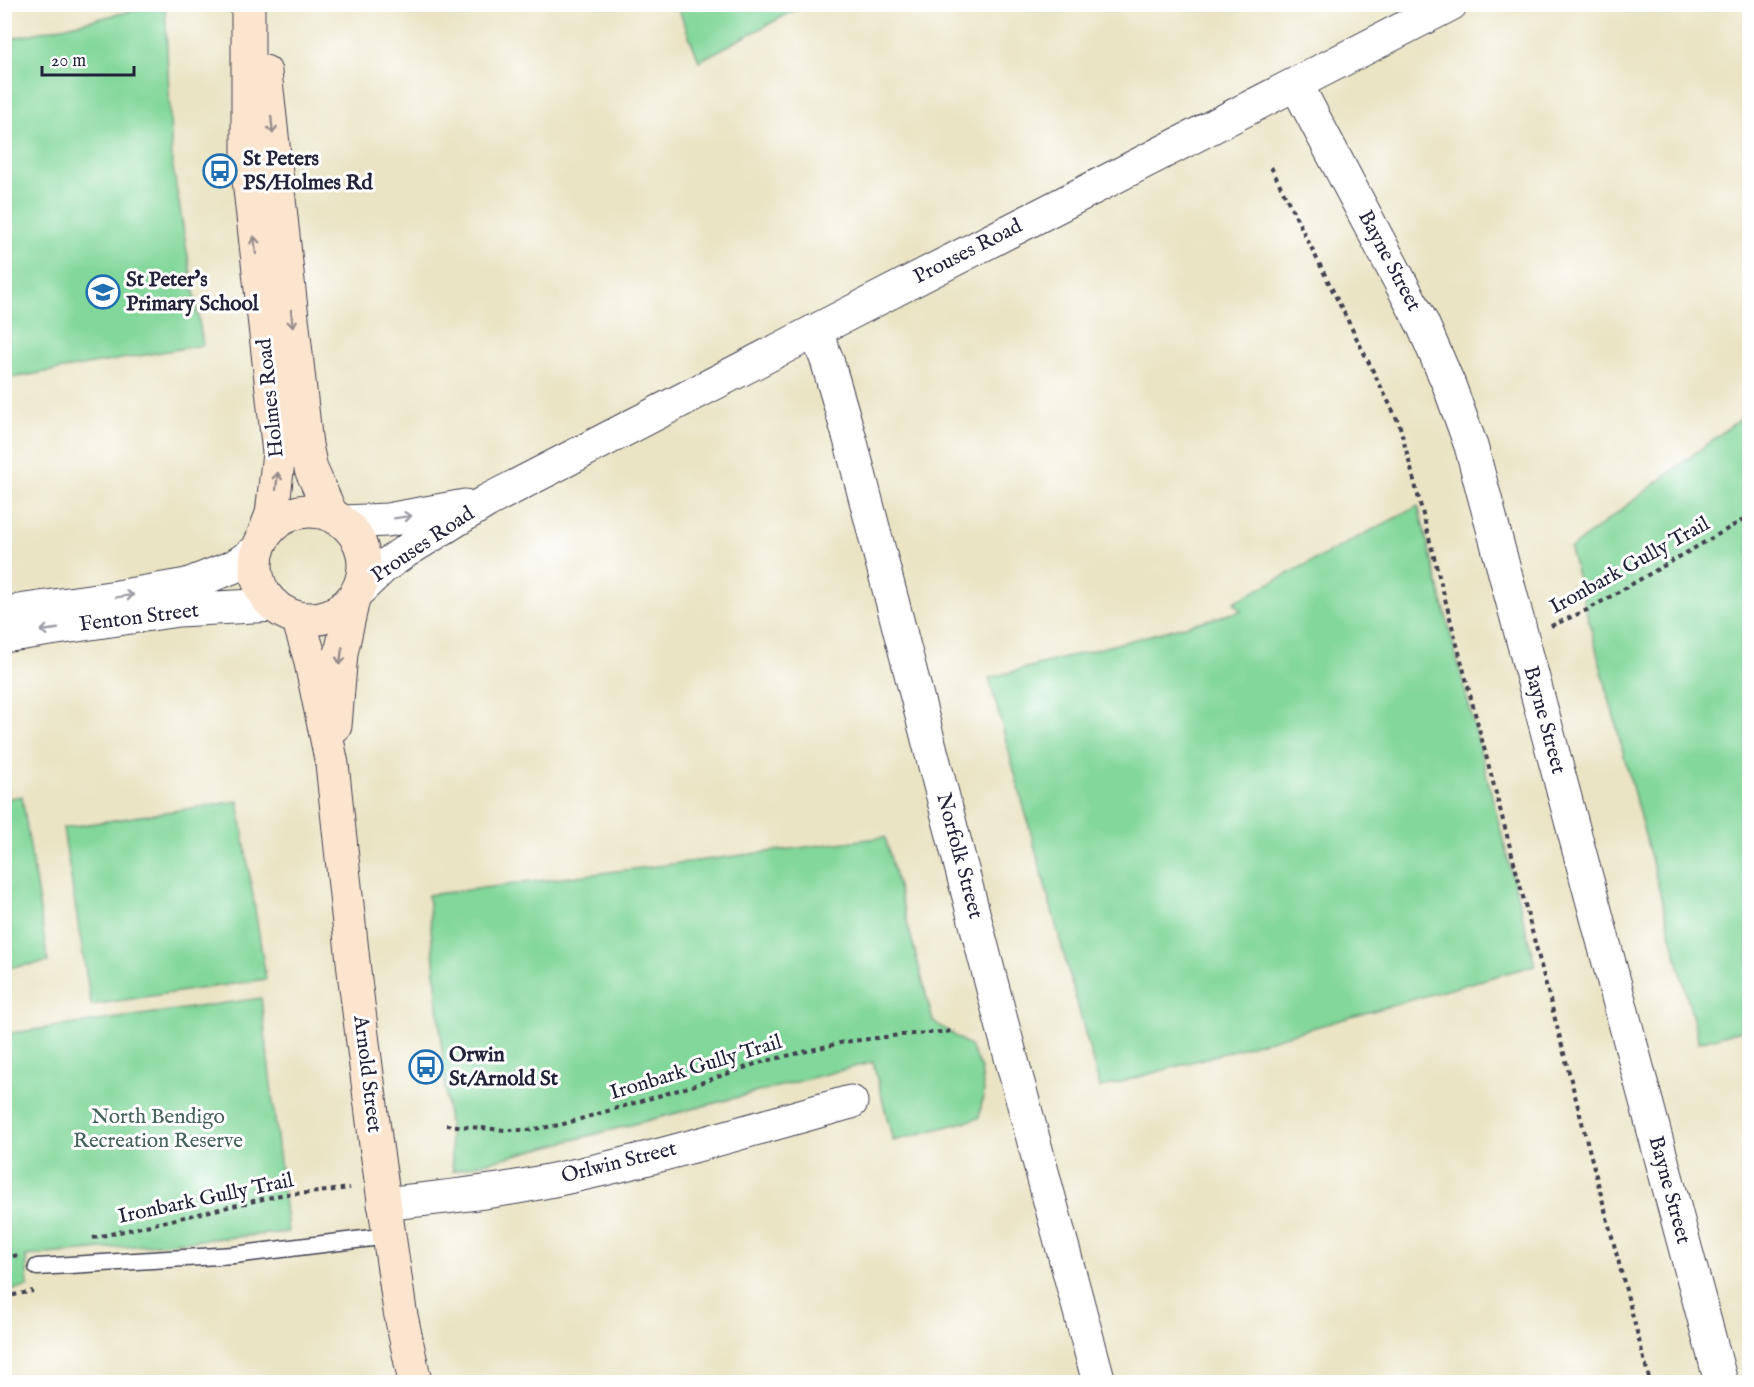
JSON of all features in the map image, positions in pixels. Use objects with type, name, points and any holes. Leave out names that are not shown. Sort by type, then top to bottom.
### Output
[{"type":"main road","name":"Holmes Road","points":[[248,4],[248,171],[279,453],[272,514],[260,544]]},
{"type":"main road","name":"Holmes Road","points":[[257,4],[306,445],[311,469],[338,518]]},
{"type":"main road","points":[[315,510],[338,518],[357,536],[364,553],[365,572],[356,594],[342,610],[314,619],[286,611],[264,594],[258,580],[256,565],[260,544],[284,517],[299,511],[315,510]]},
{"type":"main road","name":"Arnold Street","points":[[332,764],[341,653],[356,594]]},
{"type":"main road","name":"Arnold Street","points":[[286,611],[310,658],[332,764],[355,980],[382,1194],[400,1311],[415,1383]]},
{"type":"street","name":"Prouses Road","points":[[356,594],[383,567],[405,551],[487,501],[1450,4]]},
{"type":"street","name":"Bayne Street","points":[[1296,84],[1423,325],[1449,385],[1471,446],[1721,1383]]},
{"type":"street","name":"Norfolk Street","points":[[815,331],[827,360],[850,439],[1014,1068],[1099,1383]]},
{"type":"street","name":"Prouses Road","points":[[338,518],[387,520],[487,501]]},
{"type":"street","name":"Fenton Street","points":[[4,613],[187,585],[235,566],[260,544]]},
{"type":"street","name":"Fenton Street","points":[[4,636],[178,610],[286,611]]},
{"type":"street","name":"Orlwin Street","points":[[382,1194],[504,1190],[602,1169],[851,1102]]},
{"type":"lane","points":[[32,1260],[112,1261],[223,1256],[388,1236]]},
{"type":"path","points":[[1271,167],[1400,423],[1650,1383]]},
{"type":"path","name":"Ironbark Gully Trail","points":[[1522,635],[1558,624],[1587,610],[1749,516]]},
{"type":"path","name":"Ironbark Gully Trail","points":[[446,1125],[505,1130],[528,1130],[560,1125],[692,1086],[758,1063],[844,1042],[955,1031]]},
{"type":"path","name":"Ironbark Gully Trail","points":[[86,1239],[285,1194],[382,1194]]},
{"type":"path","points":[[4,1258],[32,1260]]},
{"type":"green space","name":"St Peter's Primary School","points":[[165,5],[172,162],[203,345],[5,379],[5,40]]},
{"type":"green space","points":[[677,5],[805,5],[699,61]]},
{"type":"green space","points":[[1749,412],[1749,1028],[1699,1042],[1570,549]]},
{"type":"green space","points":[[1418,506],[1535,965],[1100,1088],[989,678],[1241,611],[1234,602]]},
{"type":"green space","points":[[22,796],[48,962],[5,968],[5,799]]},
{"type":"green space","points":[[238,801],[266,979],[91,1005],[63,828]]},
{"type":"green space","points":[[885,837],[933,1021],[970,1046],[981,1069],[984,1092],[979,1118],[893,1141],[873,1062],[453,1171],[428,895]]},
{"type":"green space","name":"North Bendigo Recreation Reserve","points":[[261,998],[288,1232],[26,1256],[28,1287],[5,1291],[5,1034]]},
{"type":"place","name":"St Peters PS/Holmes Rd","points":[[220,171]]},
{"type":"place","name":"St Peter's Primary School","points":[[103,292]]},
{"type":"place","name":"Orwin St/Arnold St","points":[[426,1067]]}]
